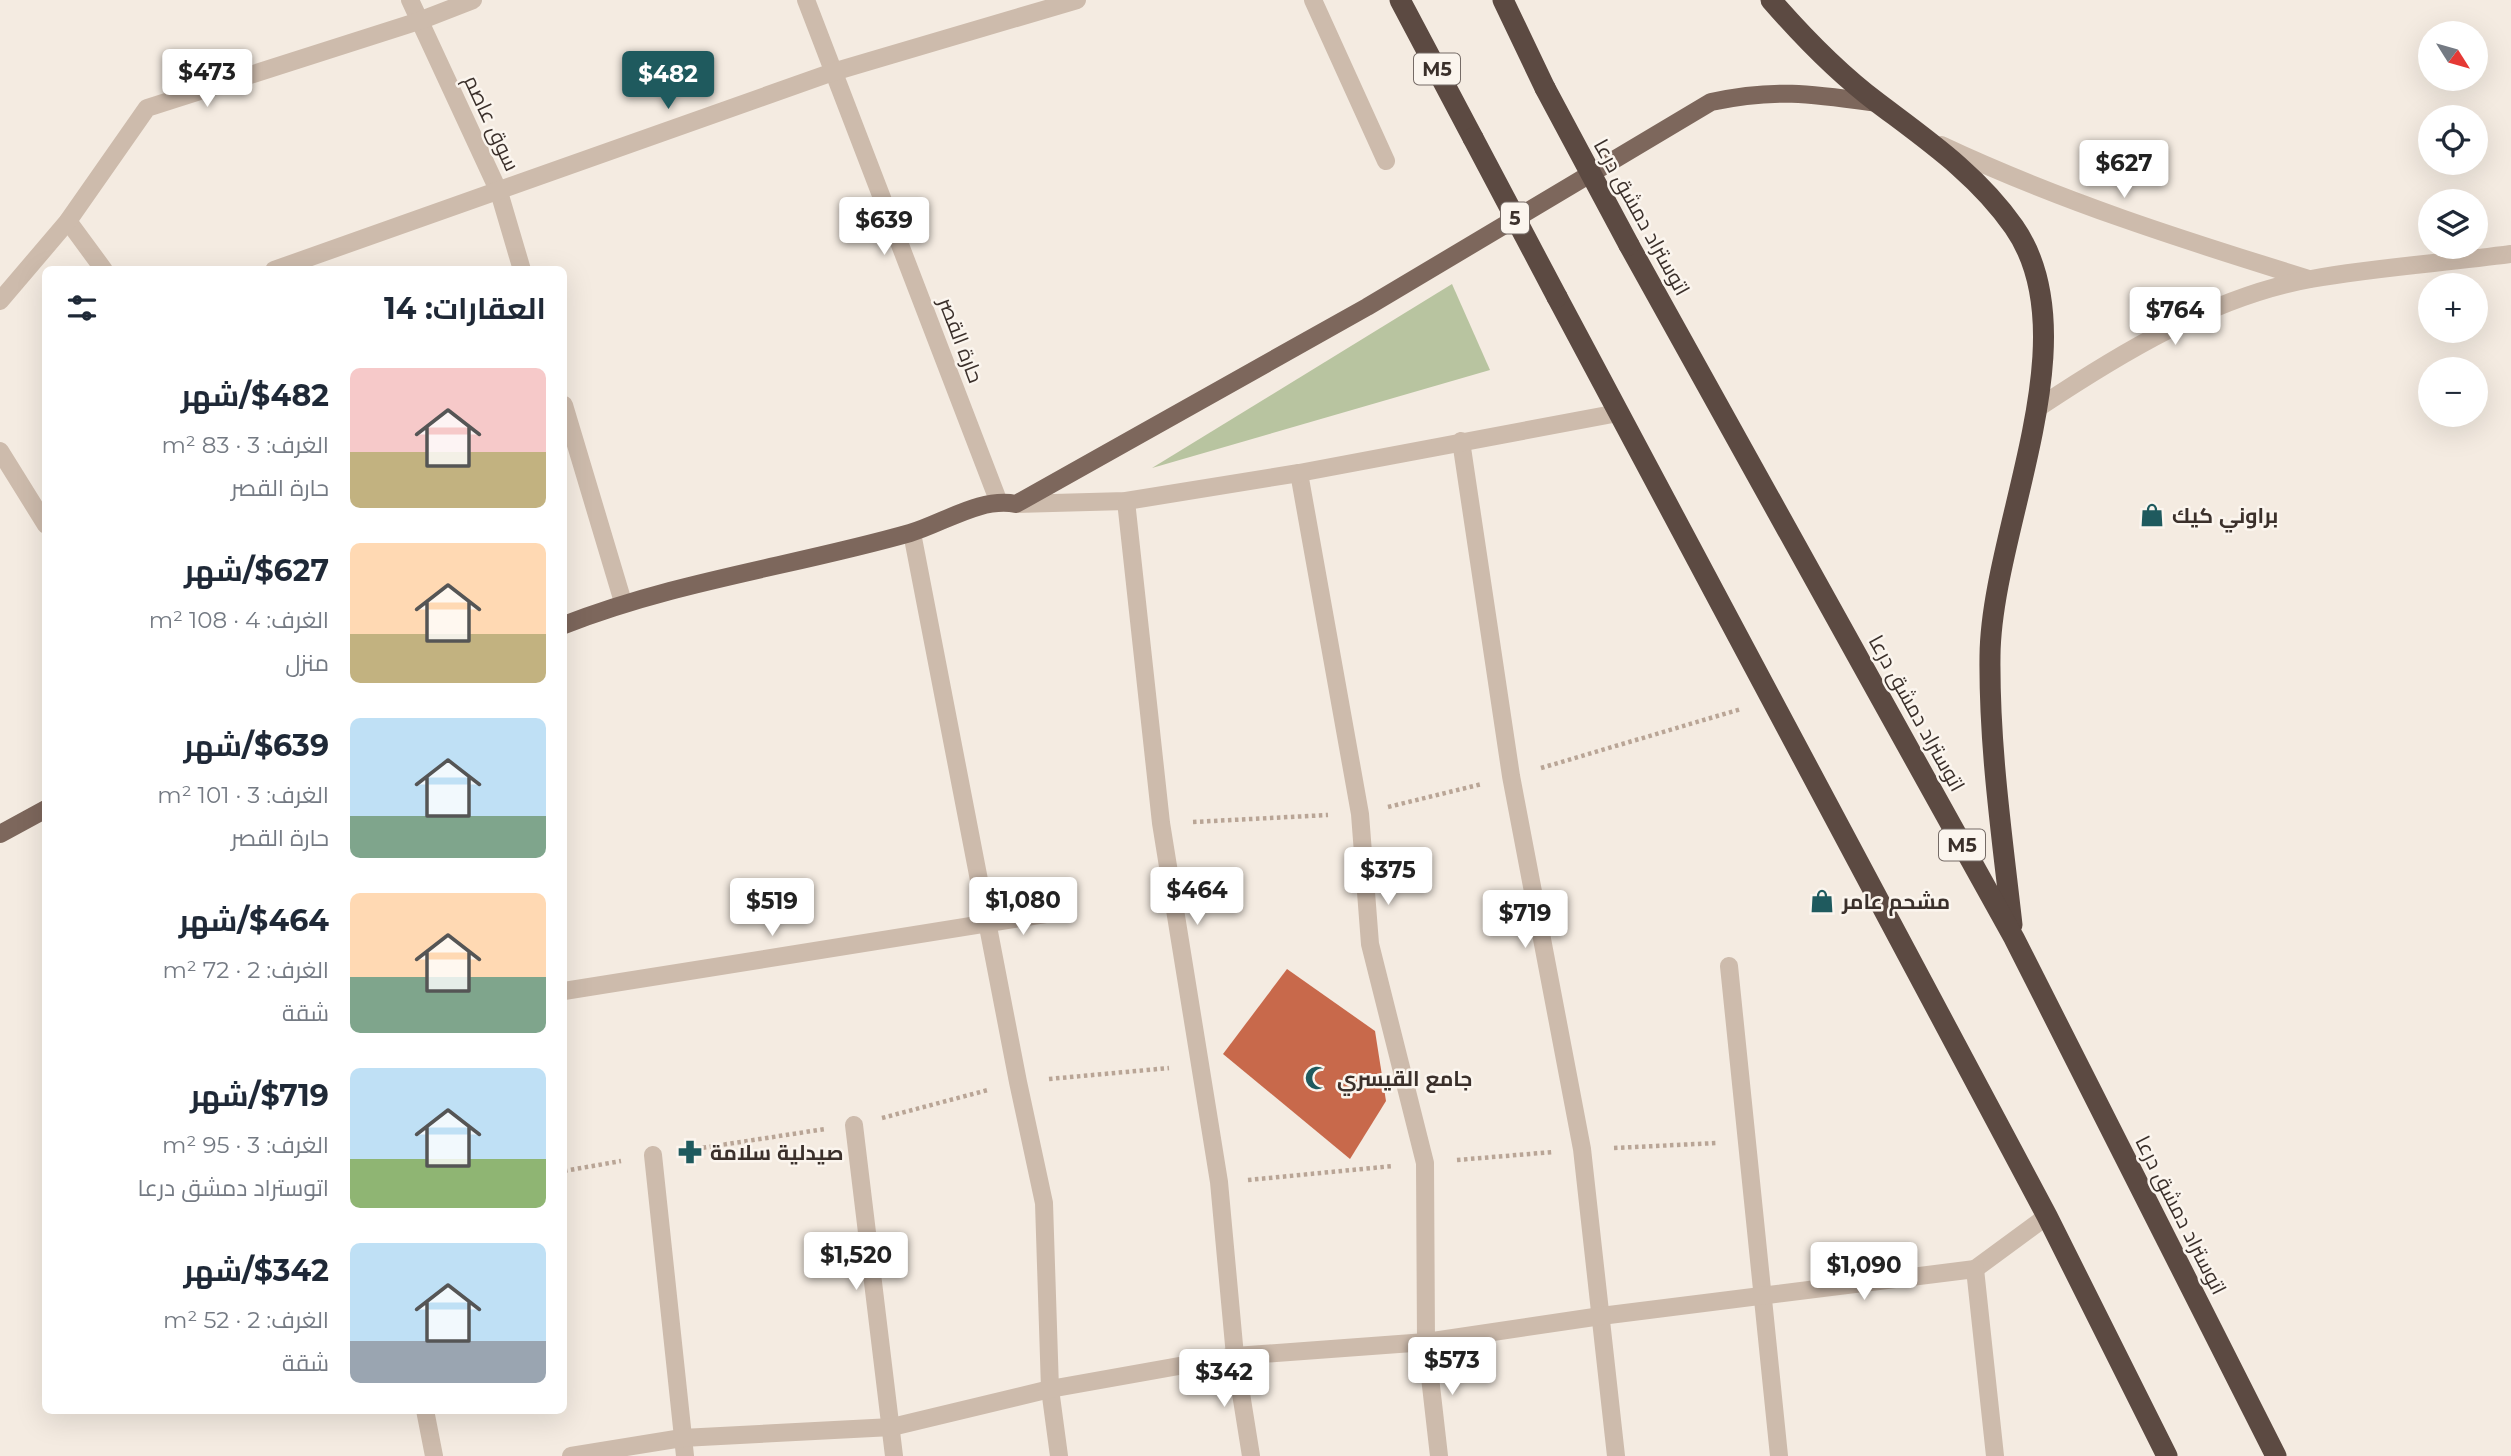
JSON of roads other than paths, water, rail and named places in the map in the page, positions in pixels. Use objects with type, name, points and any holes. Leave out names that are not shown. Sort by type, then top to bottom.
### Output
[{"type":"highway","name":"M5","points":[[1400,0],[1473,138]]},
{"type":"highway","name":"اتوستراد دمشق درعا","points":[[1503,0],[1545,88],[1629,245],[2014,938],[2276,1456]]},
{"type":"highway","points":[[1771,0],[1810,45],[1877,103],[1931,140],[1983,189],[2016,228],[2036,275],[2043,325],[2038,408],[2002,555],[1990,654],[1994,772],[2014,938]]},
{"type":"highway","name":"5","points":[[1473,138],[1618,413]]},
{"type":"highway","points":[[1618,413],[2047,1216],[2167,1456]]},
{"type":"main road","points":[[567,624],[623,602],[912,533],[998,500],[1016,504],[1367,307],[1711,102],[1747,94],[1796,91],[1877,103]]},
{"type":"main road","points":[[0,834],[42,811]]},
{"type":"street","name":"سوق عاصم","points":[[410,0],[499,192],[521,266]]},
{"type":"street","points":[[0,301],[68,221],[147,108],[419,21],[473,0]]},
{"type":"street","name":"حارة القصر","points":[[806,0],[998,500]]},
{"type":"street","points":[[286,266],[833,72],[1077,0]]},
{"type":"street","points":[[1313,0],[1386,160]]},
{"type":"street","points":[[1931,140],[2007,176],[2086,207],[2309,279]]},
{"type":"street","points":[[68,221],[101,266]]},
{"type":"street","points":[[2038,408],[2101,366],[2167,330],[2237,301],[2309,279],[2511,254]]},
{"type":"street","points":[[1016,504],[1126,501],[1299,473],[1618,413]]},
{"type":"street","points":[[567,415],[623,602]]},
{"type":"street","points":[[1461,441],[1511,776],[1582,1149],[1616,1456]]},
{"type":"street","points":[[0,451],[42,519]]},
{"type":"street","points":[[1299,473],[1360,814],[1370,944],[1425,1163],[1426,1342],[1439,1456]]},
{"type":"street","points":[[1126,501],[1161,823],[1219,1182],[1235,1356],[1251,1456]]},
{"type":"street","points":[[912,533],[1018,1082],[1044,1203],[1050,1390],[1059,1456]]},
{"type":"street","points":[[567,991],[1052,913]]},
{"type":"street","points":[[1729,966],[1779,1456]]},
{"type":"street","points":[[854,1125],[894,1456]]},
{"type":"street","points":[[653,1155],[685,1456]]},
{"type":"street","points":[[571,1456],[682,1438],[892,1427],[1050,1390],[1235,1356],[1426,1342],[1601,1316],[1975,1269],[2047,1216]]},
{"type":"street","points":[[1975,1269],[1995,1456]]},
{"type":"street","points":[[426,1414],[434,1456]]},
{"type":"place","name":"براوني كيك","points":[[2152,515]]},
{"type":"place","name":"مشحم عامر","points":[[1822,901]]},
{"type":"place","name":"جامع القيسري","points":[[1317,1078]]},
{"type":"place","name":"صيدلية سلامة","points":[[690,1152]]}]
